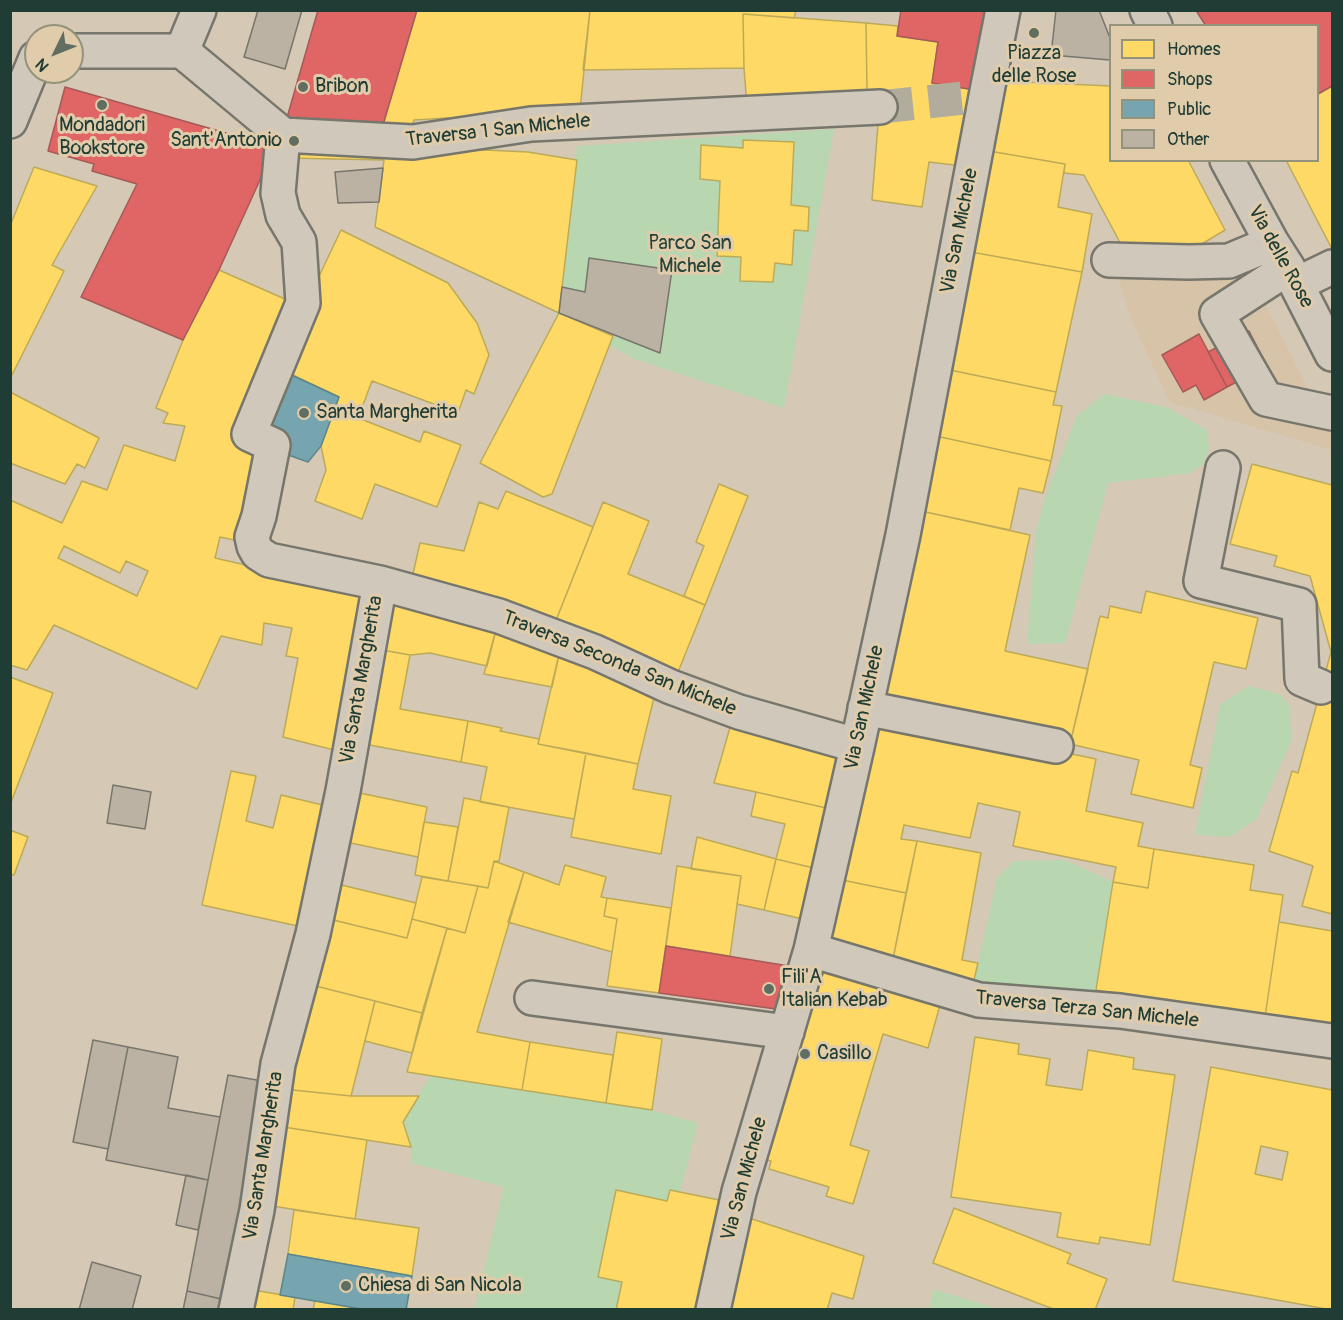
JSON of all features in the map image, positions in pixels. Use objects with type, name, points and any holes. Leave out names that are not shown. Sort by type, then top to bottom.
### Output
[{"type":"street","points":[[182,51],[199,10]]},
{"type":"street","name":"Via San Michele","points":[[713,1310],[739,1192],[811,950],[857,747],[903,535],[1003,10]]},
{"type":"street","points":[[1148,10],[1154,24]]},
{"type":"street","points":[[84,51],[182,51],[283,135]]},
{"type":"street","points":[[10,121],[25,84]]},
{"type":"street","name":"Traversa 1 San Michele","points":[[283,135],[413,142],[531,124],[879,107]]},
{"type":"street","name":"Via Santa Margherita","points":[[236,1310],[257,1210],[278,1064],[313,934],[343,791],[380,583],[269,560],[258,553],[252,537],[259,516],[273,445],[249,434],[303,303],[299,242],[283,215],[278,193],[283,135]]},
{"type":"street","name":"Via delle Rose","points":[[1228,162],[1286,265],[1332,354]]},
{"type":"street","points":[[1108,260],[1228,261],[1332,267]]},
{"type":"street","points":[[1286,265],[1217,315],[1266,399],[1332,413]]},
{"type":"street","points":[[1223,468],[1201,581],[1299,605],[1302,679],[1321,687]]},
{"type":"street","name":"Traversa Seconda San Michele","points":[[380,583],[499,616],[595,652],[671,687],[739,712],[857,747]]},
{"type":"street","points":[[865,708],[1056,746]]},
{"type":"street","name":"Traversa Terza San Michele","points":[[811,950],[979,1000],[1120,1011],[1332,1041]]},
{"type":"street","points":[[532,998],[787,1032]]},
{"type":"shaded area","points":[[1117,272],[1253,281],[1332,435],[1332,450],[1170,402],[1131,319]]},
{"type":"green space","name":"Parco San Michele","points":[[834,129],[784,408],[634,359],[555,315],[577,146]]},
{"type":"green space","points":[[1104,394],[1166,407],[1207,430],[1209,448],[1203,464],[1191,473],[1108,483],[1065,643],[1027,644],[1036,531],[1045,498],[1077,416]]},
{"type":"green space","points":[[1248,686],[1280,694],[1290,707],[1291,741],[1257,819],[1230,837],[1195,835],[1220,705]]},
{"type":"green space","points":[[1065,860],[1113,882],[1096,990],[973,984],[997,879],[1013,861]]},
{"type":"green space","points":[[430,1076],[652,1110],[698,1123],[680,1192],[667,1201],[616,1191],[598,1277],[622,1282],[616,1309],[474,1310],[504,1187],[411,1163],[411,1147],[403,1122]]},
{"type":"green space","points":[[933,1289],[998,1309],[929,1309]]},
{"type":"building: Homes","points":[[417,10],[590,10],[580,110],[414,120],[410,132],[380,135]]},
{"type":"building: Homes","points":[[590,10],[796,10],[794,18],[743,14],[744,68],[583,70]]},
{"type":"building: Homes","points":[[743,14],[866,23],[867,90],[842,91],[842,100],[747,106]]},
{"type":"building: Homes","points":[[866,23],[898,26],[897,36],[938,42],[932,83],[975,90],[963,166],[929,162],[922,207],[872,200],[880,100],[842,103],[842,91],[867,90]]},
{"type":"building: Homes","points":[[1002,81],[1109,86],[1109,162],[1189,162],[1225,230],[1187,253],[1124,250],[1084,175],[1064,173],[1065,164],[989,151]]},
{"type":"building: Homes","points":[[1332,86],[1332,249],[1287,162],[1319,162],[1319,93]]},
{"type":"building: Homes","points":[[743,140],[794,142],[791,205],[809,207],[808,231],[794,230],[792,265],[775,263],[773,282],[740,281],[741,257],[717,256],[720,181],[700,179],[701,145],[743,148]]},
{"type":"building: Homes","points":[[294,141],[528,152],[577,160],[559,313],[375,227],[384,160],[288,158]]},
{"type":"building: Homes","points":[[989,151],[1065,164],[1058,207],[1092,214],[1082,272],[971,252]]},
{"type":"building: Homes","points":[[34,167],[97,186],[52,265],[64,271],[10,379],[10,226]]},
{"type":"building: Homes","points":[[341,230],[448,283],[477,323],[489,355],[474,394],[466,390],[458,413],[372,381],[358,418],[420,442],[424,431],[461,445],[437,507],[375,484],[362,519],[315,501],[326,470],[321,446],[339,397],[276,367]]},
{"type":"building: Homes","points":[[971,252],[1082,272],[1056,392],[950,370]]},
{"type":"building: Homes","points":[[219,270],[294,303],[262,453],[234,540],[220,537],[215,558],[367,593],[338,751],[283,737],[298,658],[286,656],[292,628],[264,623],[262,645],[221,636],[197,689],[54,625],[27,670],[10,665],[10,500],[62,523],[82,481],[107,490],[124,445],[175,461],[185,426],[163,423],[168,413],[156,408],[183,340]],"holes":[[[64,546],[120,573],[126,561],[148,571],[137,596],[58,558]]]},
{"type":"building: Homes","points":[[559,313],[613,336],[552,494],[543,497],[480,463]]},
{"type":"building: Homes","points":[[950,370],[1056,392],[1053,405],[1062,406],[1051,461],[936,436]]},
{"type":"building: Homes","points":[[10,392],[99,438],[85,468],[77,464],[65,484],[10,463]]},
{"type":"building: Homes","points":[[936,436],[1051,461],[1043,493],[1019,488],[1010,530],[921,511]]},
{"type":"building: Homes","points":[[1252,464],[1332,485],[1332,914],[1302,906],[1313,866],[1269,851],[1292,771],[1298,773],[1331,652],[1310,576],[1274,566],[1277,556],[1230,544]]},
{"type":"building: Homes","points":[[719,484],[748,496],[705,605],[684,596],[704,546],[696,542]]},
{"type":"building: Homes","points":[[506,491],[593,527],[553,628],[483,600],[482,593],[412,578],[420,543],[464,551],[479,502],[498,509]]},
{"type":"building: Homes","points":[[603,502],[649,521],[628,574],[705,605],[676,677],[553,628]]},
{"type":"building: Homes","points":[[921,511],[1030,535],[1005,651],[1088,669],[1070,744],[876,702]]},
{"type":"building: Homes","points":[[1146,591],[1258,618],[1246,669],[1214,662],[1190,765],[1202,768],[1193,808],[1131,794],[1139,760],[1070,744],[1100,616],[1108,618],[1110,606],[1141,613]]},
{"type":"building: Homes","points":[[387,600],[497,626],[487,666],[430,653],[410,655],[377,649]]},
{"type":"building: Homes","points":[[497,626],[561,646],[552,687],[484,674]]},
{"type":"building: Homes","points":[[561,646],[656,689],[638,764],[538,744]]},
{"type":"building: Homes","points":[[377,649],[410,655],[400,709],[468,721],[461,762],[359,743]]},
{"type":"building: Homes","points":[[10,677],[53,693],[10,805]]},
{"type":"building: Homes","points":[[874,716],[932,725],[1096,759],[1086,811],[1143,823],[1138,846],[1154,849],[1148,888],[1113,882],[1116,867],[1013,846],[1020,812],[978,803],[970,838],[904,825],[901,839],[917,841],[906,893],[837,879]]},
{"type":"building: Homes","points":[[733,717],[847,747],[835,810],[714,783]]},
{"type":"building: Homes","points":[[468,721],[502,728],[500,731],[539,739],[538,744],[586,753],[574,819],[480,802],[487,767],[461,762]]},
{"type":"building: Homes","points":[[586,753],[638,764],[633,789],[671,796],[661,854],[571,837]]},
{"type":"building: Homes","points":[[231,771],[256,776],[246,821],[273,828],[281,795],[335,808],[307,928],[202,905]]},
{"type":"building: Homes","points":[[350,791],[427,807],[418,857],[341,841]]},
{"type":"building: Homes","points":[[756,792],[835,810],[822,870],[776,859],[785,824],[751,816]]},
{"type":"building: Homes","points":[[464,798],[509,807],[499,861],[494,861],[488,888],[448,881]]},
{"type":"building: Homes","points":[[424,822],[458,827],[448,881],[415,875]]},
{"type":"building: Homes","points":[[10,830],[28,837],[14,875],[10,874]]},
{"type":"building: Homes","points":[[697,837],[776,859],[764,910],[737,904],[741,876],[691,869]]},
{"type":"building: Homes","points":[[917,841],[981,853],[962,960],[978,963],[973,984],[892,964]]},
{"type":"building: Homes","points":[[1154,849],[1254,865],[1250,890],[1283,895],[1265,1017],[1096,990],[1113,882],[1148,888]]},
{"type":"building: Homes","points":[[776,859],[822,870],[807,920],[764,910]]},
{"type":"building: Homes","points":[[494,861],[524,872],[477,1032],[530,1042],[522,1090],[407,1072],[447,928],[465,933],[478,886],[488,888]]},
{"type":"building: Homes","points":[[565,865],[606,877],[601,897],[607,898],[604,916],[617,919],[612,952],[508,922],[524,872],[559,885]]},
{"type":"building: Homes","points":[[677,866],[741,876],[730,956],[666,946]]},
{"type":"building: Homes","points":[[422,877],[478,886],[465,933],[412,919]]},
{"type":"building: Homes","points":[[837,879],[906,893],[892,964],[840,951],[825,934]]},
{"type":"building: Homes","points":[[333,883],[416,903],[407,938],[325,918]]},
{"type":"building: Homes","points":[[607,898],[671,908],[659,993],[607,986],[617,919],[604,916]]},
{"type":"building: Homes","points":[[325,918],[407,938],[412,919],[447,928],[422,1013],[308,984]]},
{"type":"building: Homes","points":[[1279,922],[1332,931],[1332,1028],[1265,1017]]},
{"type":"building: Homes","points":[[819,961],[942,998],[928,1048],[883,1034],[850,1145],[869,1151],[853,1204],[826,1196],[829,1187],[769,1169],[771,1161],[760,1158]]},
{"type":"building: Homes","points":[[308,984],[375,1001],[351,1096],[283,1089]]},
{"type":"building: Homes","points":[[375,1001],[422,1013],[412,1053],[365,1041]]},
{"type":"building: Homes","points":[[617,1032],[662,1039],[652,1110],[606,1103]]},
{"type":"building: Homes","points":[[975,1037],[1019,1044],[1018,1054],[1050,1059],[1046,1085],[1082,1090],[1088,1050],[1134,1058],[1133,1069],[1175,1075],[1150,1245],[1100,1237],[1099,1244],[1057,1237],[1061,1213],[951,1197]]},
{"type":"building: Homes","points":[[530,1042],[613,1055],[606,1103],[522,1090]]},
{"type":"building: Homes","points":[[1211,1067],[1332,1090],[1332,1310],[1173,1281]],"holes":[[[1261,1146],[1288,1152],[1282,1180],[1255,1174]]]},
{"type":"building: Homes","points":[[283,1089],[351,1096],[419,1096],[403,1122],[411,1147],[277,1126]]},
{"type":"building: Homes","points":[[277,1126],[367,1140],[355,1219],[266,1205]]},
{"type":"building: Homes","points":[[616,1190],[667,1201],[670,1190],[719,1200],[714,1226],[724,1228],[707,1310],[616,1310],[622,1282],[598,1277]]},
{"type":"building: Homes","points":[[954,1208],[1071,1254],[1067,1263],[1107,1279],[1095,1310],[1056,1310],[933,1263]]},
{"type":"building: Homes","points":[[294,1210],[419,1228],[412,1276],[288,1254]]},
{"type":"building: Homes","points":[[740,1215],[864,1256],[853,1299],[832,1293],[827,1310],[720,1310]]},
{"type":"building: Homes","points":[[247,1289],[295,1297],[293,1310],[243,1310]]},
{"type":"building: Homes","points":[[315,1300],[367,1310],[313,1310]]},
{"type":"building: Shops","points":[[318,10],[417,10],[380,135],[284,128]]},
{"type":"building: Shops","points":[[901,10],[986,10],[975,90],[932,83],[938,42],[897,36]]},
{"type":"building: Shops","points":[[1200,10],[1332,10],[1332,86],[1319,93],[1319,24],[1205,24],[1197,12]]},
{"type":"building: Shops","points":[[65,87],[275,147],[219,270],[183,340],[81,297],[137,184],[92,171],[94,164],[48,151]]},
{"type":"building: Shops","points":[[1249,331],[1267,366],[1227,387],[1208,352]]},
{"type":"building: Shops","points":[[1199,334],[1227,387],[1204,400],[1196,385],[1183,392],[1162,355]]},
{"type":"building: Shops","points":[[666,946],[795,967],[783,1010],[659,993]]},
{"type":"building: Public","name":"Santa Margherita","points":[[285,372],[339,397],[321,446],[308,462],[277,451],[270,429]]},
{"type":"building: Public","name":"Chiesa di San Nicola","points":[[288,1254],[412,1276],[406,1310],[367,1310],[280,1295]]},
{"type":"building: Other","points":[[258,10],[302,10],[285,69],[244,57]]},
{"type":"building: Other","points":[[1056,10],[1099,10],[1109,35],[1109,60],[1051,55]]},
{"type":"building: Other","points":[[383,168],[379,202],[338,203],[335,172]]},
{"type":"building: Other","points":[[589,258],[672,270],[660,353],[559,313],[562,287],[585,292]]},
{"type":"building: Other","points":[[113,785],[151,792],[145,829],[107,823]]},
{"type":"building: Other","points":[[93,1040],[128,1047],[108,1149],[73,1142]]},
{"type":"building: Other","points":[[128,1047],[178,1057],[168,1108],[220,1117],[208,1180],[106,1160]]},
{"type":"building: Other","points":[[228,1075],[274,1083],[234,1302],[187,1291]]},
{"type":"building: Other","points":[[186,1175],[208,1180],[198,1230],[176,1225]]},
{"type":"building: Other","points":[[92,1262],[141,1276],[132,1310],[79,1310]]},
{"type":"building: Other","points":[[187,1291],[234,1302],[233,1310],[183,1310]]},
{"type":"tunnel","points":[[880,107],[973,97]]},
{"type":"place","name":"Piazza delle Rose","points":[[1034,33]]},
{"type":"place","name":"Bribon","points":[[303,87]]},
{"type":"place","name":"Mondadori Bookstore","points":[[102,105]]},
{"type":"place","name":"Sant'Antonio","points":[[294,141]]},
{"type":"place","name":"Santa Margherita","points":[[304,413]]},
{"type":"place","name":"Fili'A Italian Kebab","points":[[769,989]]},
{"type":"place","name":"Casillo","points":[[805,1054]]},
{"type":"place","name":"Chiesa di San Nicola","points":[[346,1286]]}]
